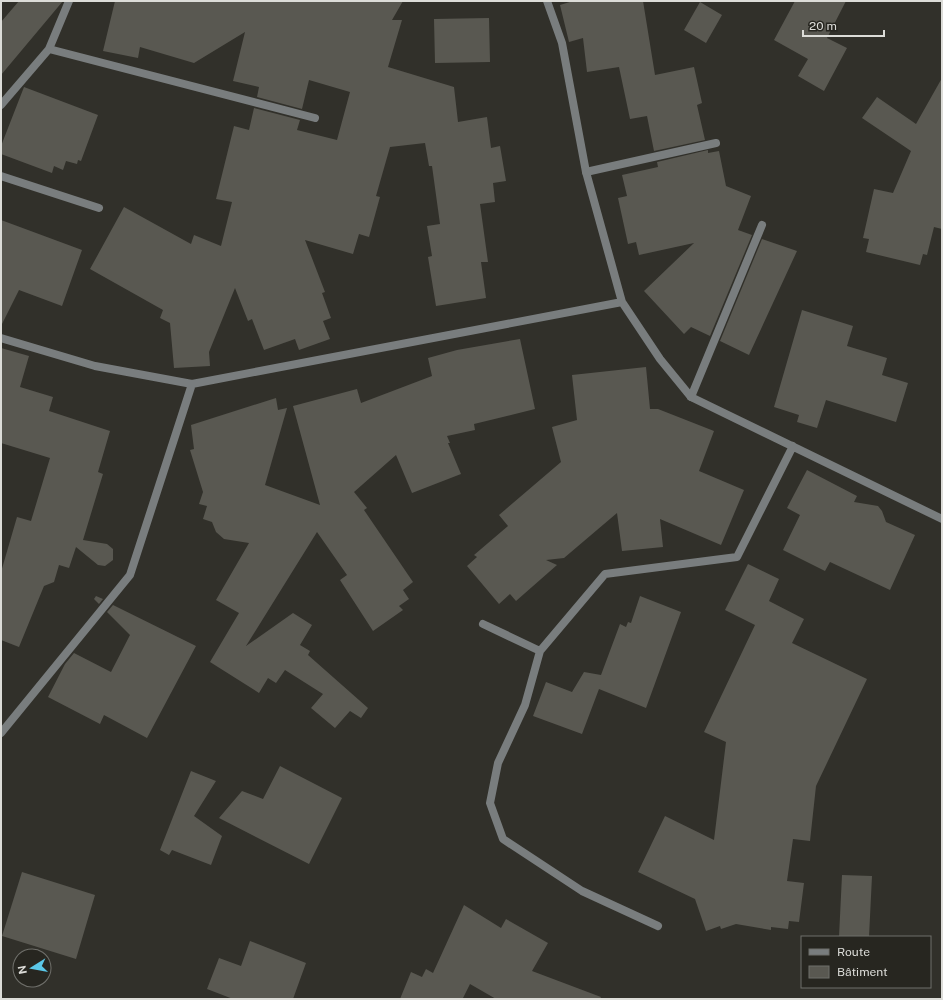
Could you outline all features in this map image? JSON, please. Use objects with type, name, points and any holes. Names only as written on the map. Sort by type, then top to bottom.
[{"type":"street","points":[[1,105],[49,49],[69,1]]},
{"type":"street","points":[[547,1],[562,43],[586,172],[622,302],[660,359],[691,398],[942,519]]},
{"type":"street","points":[[49,49],[315,118]]},
{"type":"street","points":[[586,172],[716,143]]},
{"type":"street","points":[[1,176],[99,208]]},
{"type":"street","points":[[691,398],[762,225]]},
{"type":"street","points":[[1,338],[95,366],[192,384],[622,302]]},
{"type":"street","points":[[1,733],[130,575],[192,384]]},
{"type":"street","points":[[658,926],[582,891],[503,839],[490,803],[498,763],[525,705],[540,651],[605,574],[737,557],[793,446]]},
{"type":"street","points":[[483,624],[540,651]]},
{"type":"building","points":[[19,1],[63,1],[1,75],[1,22]]},
{"type":"building","points":[[115,1],[403,1],[392,20],[402,20],[388,67],[454,87],[458,122],[487,117],[491,148],[500,146],[506,181],[493,183],[495,202],[480,204],[488,262],[481,262],[486,298],[436,306],[428,257],[432,256],[427,226],[440,224],[432,166],[429,166],[425,143],[390,147],[376,196],[380,197],[369,237],[359,234],[353,254],[305,240],[325,292],[322,293],[331,318],[323,321],[330,339],[299,350],[295,339],[264,350],[252,319],[248,321],[235,288],[209,352],[210,366],[174,368],[170,323],[160,318],[163,310],[90,269],[124,207],[191,244],[194,235],[221,246],[232,202],[216,199],[234,126],[249,130],[254,108],[300,120],[297,130],[337,140],[350,92],[309,80],[302,109],[257,97],[259,87],[233,81],[245,32],[194,63],[140,47],[138,58],[103,51]]},
{"type":"building","points":[[573,1],[643,1],[655,75],[694,67],[702,103],[697,105],[705,140],[654,151],[647,116],[630,119],[619,67],[587,72],[583,38],[569,42],[560,5]]},
{"type":"building","points":[[795,1],[846,1],[827,38],[847,48],[824,91],[798,76],[808,59],[774,40]]},
{"type":"building","points":[[700,2],[722,15],[706,43],[684,30]]},
{"type":"building","points":[[489,18],[490,62],[435,63],[434,19]]},
{"type":"building","points":[[942,78],[942,229],[934,227],[927,255],[923,254],[920,265],[866,252],[869,239],[863,238],[874,189],[893,193],[911,151],[862,118],[877,97],[916,124]]},
{"type":"building","points":[[24,87],[98,115],[81,161],[78,160],[77,164],[66,161],[63,170],[54,166],[52,173],[1,154],[1,146]]},
{"type":"building","points":[[708,150],[708,153],[719,151],[726,186],[751,196],[738,230],[752,235],[710,336],[691,327],[684,334],[644,291],[694,243],[639,255],[636,242],[628,244],[618,198],[627,196],[622,175],[658,167],[657,162]]},
{"type":"building","points":[[1,220],[82,250],[62,306],[19,290],[1,326]]},
{"type":"building","points":[[762,239],[797,251],[749,355],[720,341]]},
{"type":"building","points":[[802,310],[853,326],[847,346],[887,358],[882,375],[908,383],[896,422],[826,400],[817,428],[797,422],[799,415],[774,407]]},
{"type":"building","points":[[520,339],[535,409],[474,424],[475,430],[447,436],[450,443],[448,443],[461,474],[412,493],[396,455],[354,492],[367,508],[364,510],[413,582],[403,590],[409,599],[399,606],[403,610],[373,631],[340,580],[347,575],[317,532],[246,646],[293,613],[312,625],[300,645],[310,651],[308,655],[368,708],[361,718],[350,711],[335,728],[311,708],[323,694],[285,670],[276,683],[268,678],[259,693],[210,662],[239,613],[216,600],[249,543],[224,539],[216,532],[212,522],[203,519],[207,506],[199,504],[203,492],[190,450],[194,449],[191,425],[276,398],[278,410],[287,408],[265,485],[320,505],[293,406],[357,389],[361,403],[432,376],[428,358],[457,350]]},
{"type":"building","points":[[1,348],[29,356],[20,387],[53,397],[49,411],[110,431],[98,472],[103,474],[83,540],[107,544],[113,549],[113,560],[105,566],[98,565],[76,547],[69,568],[59,565],[54,582],[44,586],[19,647],[1,640],[1,572],[17,517],[31,521],[50,458],[1,443]]},
{"type":"building","points":[[646,367],[650,409],[658,409],[714,431],[699,471],[744,490],[721,545],[660,519],[663,547],[622,551],[617,513],[564,558],[546,560],[557,565],[516,601],[510,594],[499,604],[467,566],[477,557],[474,555],[508,526],[499,515],[561,462],[552,427],[577,420],[572,375]]},
{"type":"building","points":[[807,470],[857,496],[854,502],[878,506],[882,511],[886,522],[915,535],[890,590],[830,562],[825,571],[783,550],[800,515],[787,508]]},
{"type":"building","points":[[748,564],[779,579],[769,601],[804,619],[792,643],[867,679],[816,786],[810,841],[793,839],[787,881],[804,883],[799,922],[789,921],[788,929],[771,927],[771,930],[736,924],[721,929],[720,926],[706,931],[695,899],[638,872],[665,816],[714,840],[726,742],[704,732],[755,625],[725,610]]},
{"type":"building","points":[[96,596],[103,599],[99,604],[94,599]]},
{"type":"building","points":[[640,596],[681,612],[646,708],[599,689],[582,734],[533,716],[546,682],[572,692],[584,672],[601,675],[620,624],[626,627],[628,622],[631,623]]},
{"type":"building","points":[[113,605],[196,646],[147,738],[104,715],[100,724],[48,697],[65,664],[74,653],[111,672],[130,635],[107,612]]},
{"type":"building","points":[[280,766],[342,798],[309,864],[219,818],[242,791],[263,799]]},
{"type":"building","points":[[191,771],[216,781],[194,816],[222,836],[211,865],[172,850],[169,855],[160,850]]},
{"type":"building","points":[[22,872],[95,895],[76,959],[52,952],[52,948],[41,948],[2,936]]},
{"type":"building","points":[[842,875],[872,876],[869,936],[839,936]]},
{"type":"building","points":[[464,905],[501,928],[506,919],[548,943],[532,971],[601,997],[600,999],[496,999],[470,984],[463,998],[466,999],[400,999],[411,972],[422,977],[426,969],[433,973]]},
{"type":"building","points":[[250,941],[306,963],[293,999],[233,999],[207,989],[219,958],[241,966]]}]
